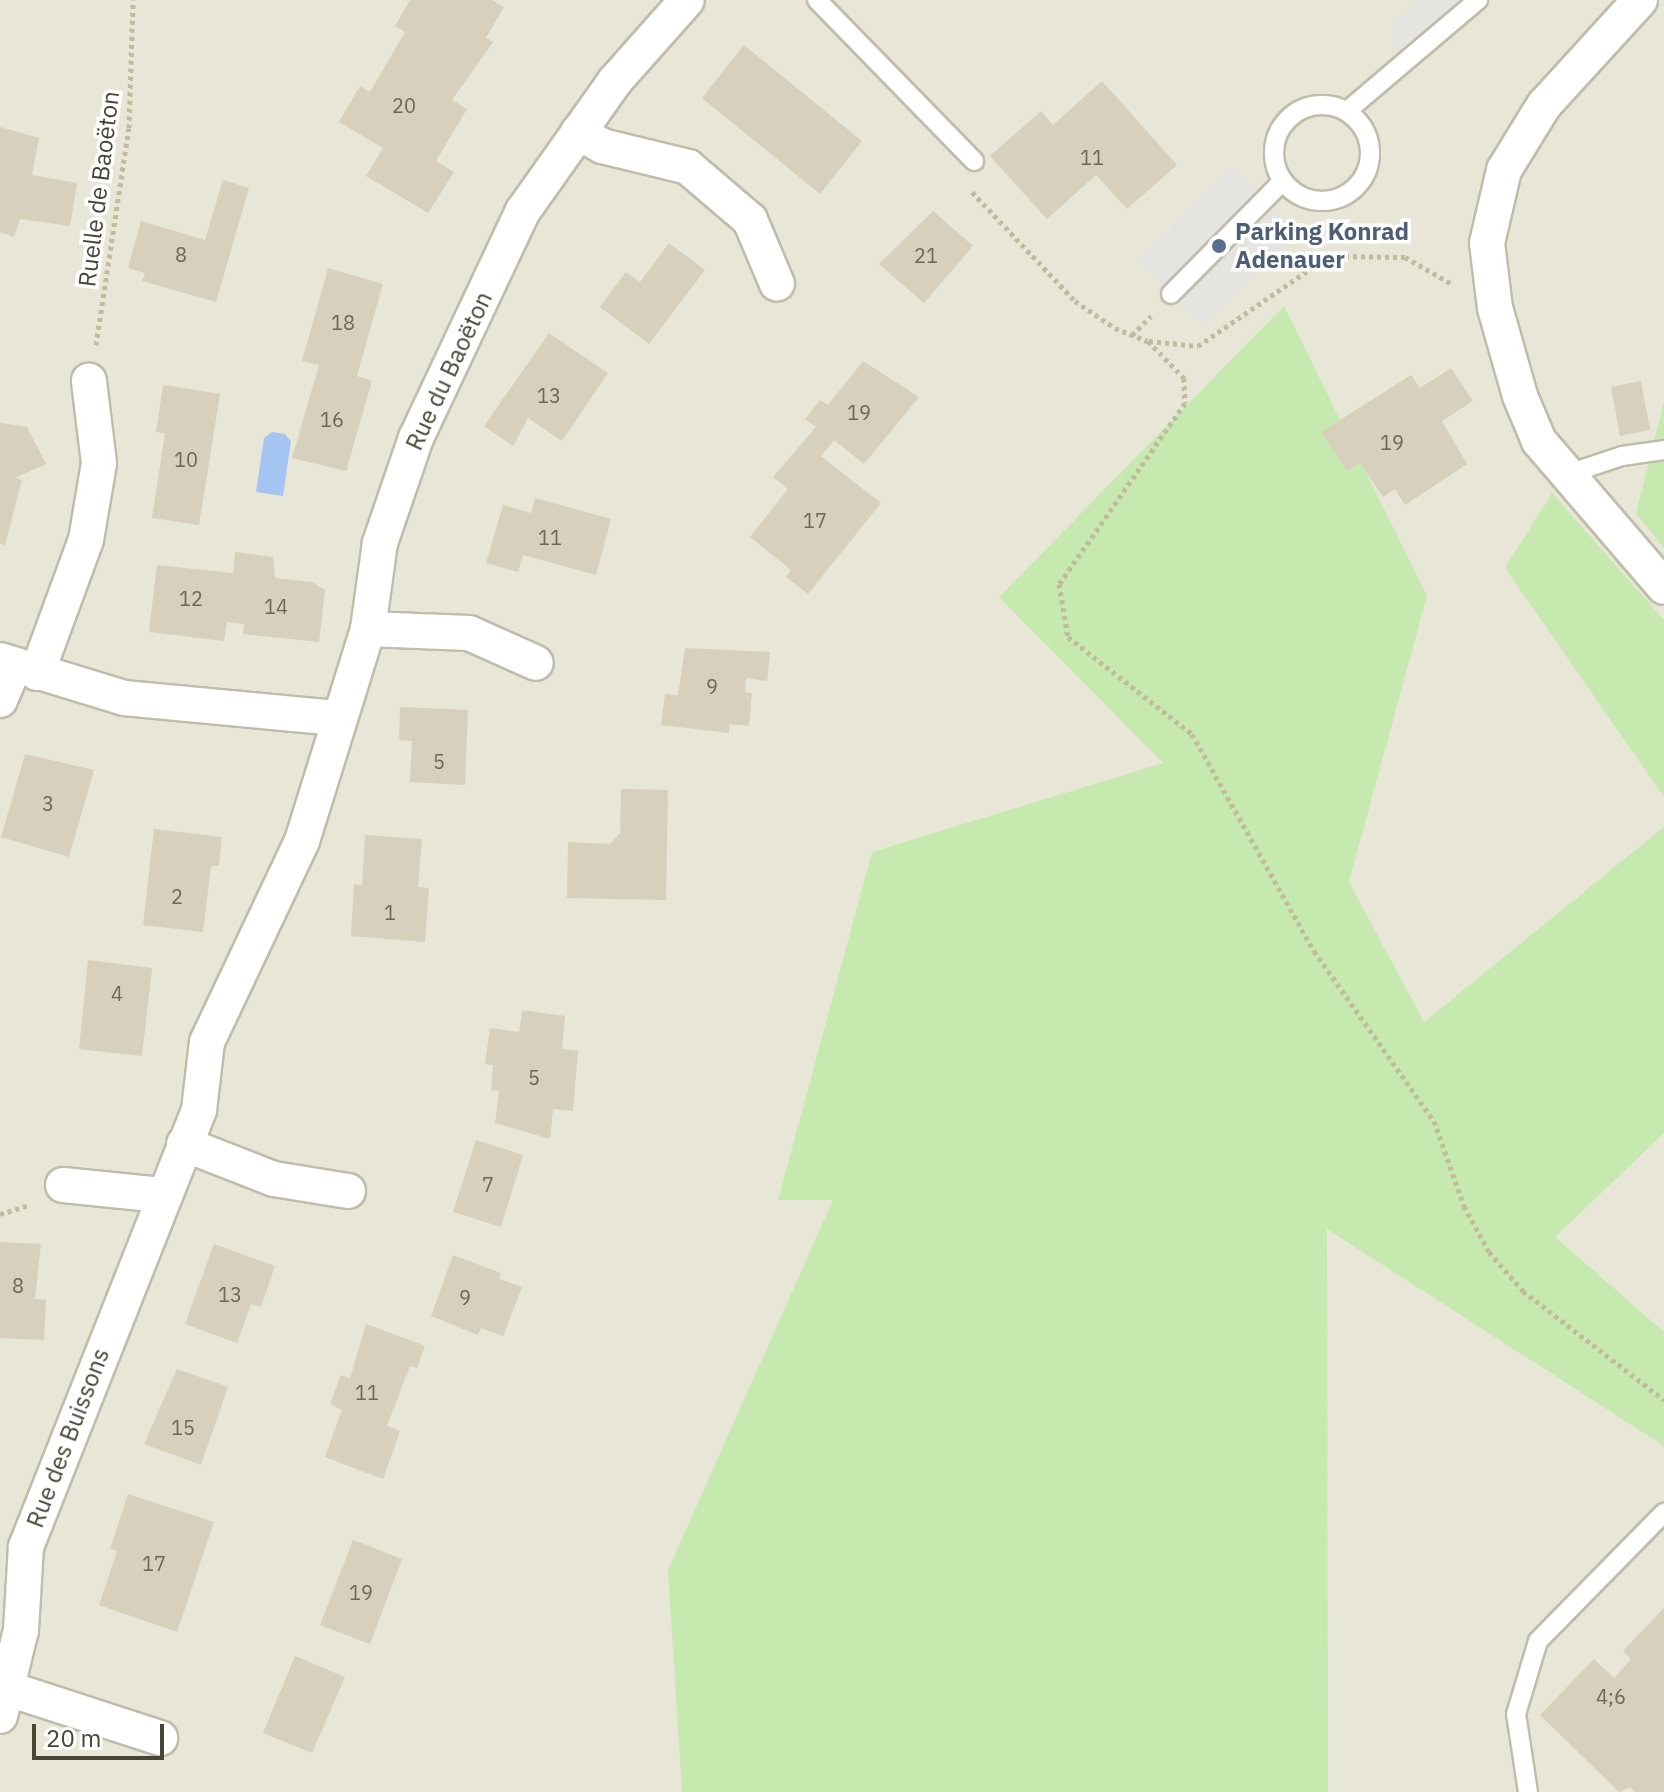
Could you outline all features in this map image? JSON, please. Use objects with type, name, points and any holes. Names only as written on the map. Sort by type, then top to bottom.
[{"type":"street","name":"Rue du Baoëton","points":[[336,718],[368,629],[380,543],[416,438],[523,211],[615,81],[687,0]]},
{"type":"street","points":[[1640,0],[1544,105],[1504,170],[1487,243],[1495,308],[1520,396],[1539,441],[1664,587]]},
{"type":"street","points":[[578,132],[602,146],[688,167],[750,220],[777,284]]},
{"type":"street","points":[[0,700],[86,540],[99,463],[89,381]]},
{"type":"street","points":[[368,629],[469,633],[536,663]]},
{"type":"street","points":[[17,666],[124,698],[336,718]]},
{"type":"street","name":"Rue des Buissons","points":[[160,1738],[4,1702],[21,1630],[26,1547],[161,1195],[199,1110],[207,1042],[302,841],[336,718]]},
{"type":"street","points":[[184,1144],[274,1179],[348,1191]]},
{"type":"street","points":[[63,1185],[161,1195]]},
{"type":"lane","points":[[817,0],[974,161]]},
{"type":"lane","points":[[1347,111],[1478,0]]},
{"type":"lane","points":[[1316,105],[1347,111],[1367,134],[1369,165],[1363,179],[1339,198],[1324,201],[1308,199],[1283,181],[1274,150],[1286,120],[1316,105]]},
{"type":"lane","points":[[1171,294],[1283,181]]},
{"type":"lane","points":[[1568,474],[1622,456],[1664,450]]},
{"type":"lane","points":[[1528,1792],[1516,1714],[1538,1641],[1664,1513]]},
{"type":"path","name":"Ruelle de Baoëton","points":[[89,381],[129,128],[133,0]]},
{"type":"path","points":[[968,189],[1075,301],[1115,328],[1148,341],[1198,346],[1329,256],[1405,257],[1495,308]]},
{"type":"path","points":[[1148,341],[1184,378],[1185,403],[1059,584],[1068,637],[1192,734],[1314,951],[1434,1121],[1464,1206],[1489,1252],[1523,1291],[1664,1400]]},
{"type":"shaded area","points":[[0,0],[1664,0],[1664,1792],[0,1792]]},
{"type":"shaded area","points":[[1419,0],[1478,0],[1401,66],[1391,24]]},
{"type":"shaded area","name":"Parking Konrad Adenauer","points":[[1234,165],[1301,233],[1204,326],[1138,259]]},
{"type":"green space","points":[[1284,306],[1427,596],[1349,882],[1424,1022],[1664,827],[1664,1133],[1555,1237],[1664,1332],[1664,1446],[1327,1229],[1328,1792],[682,1792],[668,1570],[833,1200],[778,1200],[872,852],[1163,763],[999,597]]},
{"type":"green space","points":[[1664,402],[1664,548],[1636,513]]},
{"type":"green space","points":[[1552,493],[1664,620],[1664,797],[1505,568]]},
{"type":"water","points":[[272,432],[285,434],[291,441],[283,496],[256,492],[264,438]]},
{"type":"building","points":[[410,0],[492,0],[504,7],[486,38],[493,42],[452,100],[467,109],[436,161],[454,172],[428,213],[366,176],[383,148],[339,122],[360,86],[370,92],[405,32],[395,26]]},
{"type":"building","points":[[744,45],[862,141],[820,194],[702,98]]},
{"type":"building","points":[[1102,81],[1177,165],[1127,209],[1096,175],[1047,219],[990,156],[1041,111],[1053,125]]},
{"type":"building","points":[[0,127],[39,138],[32,175],[77,183],[70,226],[20,219],[14,237],[0,232]]},
{"type":"building","points":[[223,180],[249,188],[216,302],[142,281],[145,273],[128,268],[141,221],[205,240]]},
{"type":"building","points":[[933,211],[973,246],[924,303],[879,264]]},
{"type":"building","points":[[669,243],[705,270],[649,344],[600,307],[626,272],[640,282]]},
{"type":"building","points":[[328,268],[383,284],[357,376],[372,381],[346,471],[292,458],[319,365],[302,361]]},
{"type":"building","points":[[549,333],[608,373],[562,441],[528,418],[513,446],[484,426]]},
{"type":"building","points":[[863,361],[919,397],[864,464],[834,440],[821,456],[881,503],[808,594],[786,577],[791,570],[750,537],[788,489],[773,477],[816,427],[805,419],[820,400],[828,405]]},
{"type":"building","points":[[1451,368],[1473,401],[1442,421],[1467,464],[1405,505],[1395,489],[1383,497],[1360,463],[1347,471],[1321,432],[1411,375],[1420,388]]},
{"type":"building","points":[[1641,381],[1650,430],[1620,436],[1611,387]]},
{"type":"building","points":[[163,385],[220,394],[199,525],[152,518],[165,433],[156,432]]},
{"type":"building","points":[[0,423],[27,427],[46,464],[14,478],[22,480],[5,545],[0,544]]},
{"type":"building","points":[[535,498],[611,519],[596,575],[523,555],[518,572],[486,563],[503,505],[531,513]]},
{"type":"building","points":[[235,552],[273,557],[275,578],[312,582],[325,590],[319,642],[243,634],[244,624],[227,622],[224,641],[149,632],[157,565],[233,573]]},
{"type":"building","points":[[685,648],[770,652],[767,681],[746,678],[745,692],[752,693],[749,726],[729,724],[729,733],[661,725],[665,694],[678,695]]},
{"type":"building","points":[[400,707],[468,710],[465,785],[410,782],[412,741],[399,740]]},
{"type":"building","points":[[25,754],[94,770],[69,857],[1,837]]},
{"type":"building","points":[[621,789],[668,790],[666,900],[567,898],[568,842],[610,844],[620,833]]},
{"type":"building","points":[[154,829],[222,837],[219,866],[211,866],[203,932],[143,925]]},
{"type":"building","points":[[365,835],[422,839],[418,887],[429,888],[425,942],[351,936],[354,884],[362,885]]},
{"type":"building","points":[[88,960],[152,968],[142,1056],[79,1049]]},
{"type":"building","points":[[522,1010],[565,1016],[562,1049],[578,1051],[573,1111],[553,1109],[550,1139],[495,1123],[499,1091],[491,1090],[493,1065],[485,1064],[490,1028],[519,1032]]},
{"type":"building","points":[[476,1140],[523,1155],[501,1227],[453,1212]]},
{"type":"building","points":[[0,1242],[41,1244],[35,1299],[46,1300],[44,1340],[0,1338]]},
{"type":"building","points":[[214,1244],[275,1266],[261,1307],[251,1304],[237,1343],[185,1324]]},
{"type":"building","points":[[453,1255],[501,1273],[499,1279],[522,1287],[503,1336],[481,1328],[478,1335],[431,1316]]},
{"type":"building","points":[[366,1324],[425,1346],[417,1368],[410,1366],[387,1426],[400,1431],[383,1479],[325,1457],[342,1410],[330,1404],[341,1375],[350,1379]]},
{"type":"building","points":[[177,1369],[228,1387],[201,1465],[144,1444]]},
{"type":"building","points":[[128,1494],[214,1522],[177,1632],[99,1605],[117,1551],[110,1549]]},
{"type":"building","points":[[353,1540],[402,1559],[370,1644],[320,1625]]},
{"type":"building","points":[[1664,1608],[1664,1792],[1635,1792],[1630,1787],[1619,1792],[1540,1715],[1594,1659],[1614,1678],[1631,1659],[1623,1651]]},
{"type":"building","points":[[295,1656],[345,1677],[312,1753],[263,1733]]},
{"type":"place","name":"Parking Konrad Adenauer","points":[[1219,246]]}]
